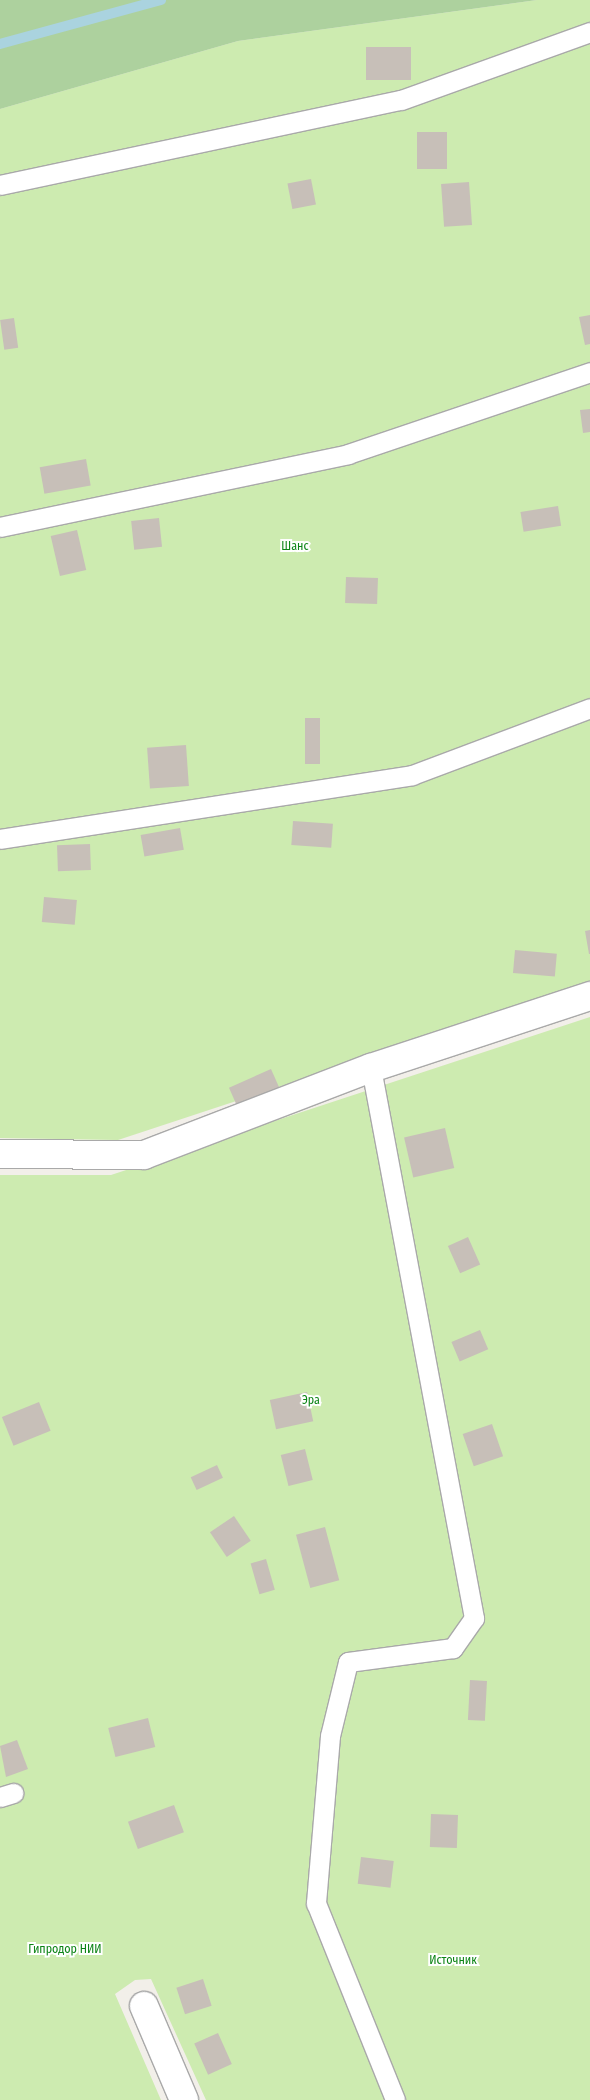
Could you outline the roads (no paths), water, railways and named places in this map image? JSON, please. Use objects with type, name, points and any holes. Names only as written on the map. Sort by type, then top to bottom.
[{"type":"street","points":[[0,1154],[144,1155],[371,1068],[590,996]]},
{"type":"street","points":[[144,2006],[184,2100]]},
{"type":"lane","points":[[0,185],[401,100],[590,32]]},
{"type":"lane","points":[[0,528],[348,454],[590,372]]},
{"type":"lane","points":[[0,839],[412,774],[590,708]]},
{"type":"lane","points":[[371,1068],[474,1618],[453,1648],[348,1662],[330,1736],[316,1903],[395,2100]]},
{"type":"waterway","points":[[0,44],[161,0]]},
{"type":"park label","name":"Шанс","points":[[295,547]]},
{"type":"park label","name":"Эра","points":[[311,1401]]},
{"type":"park label","name":"Гипродор НИИ","points":[[65,1950]]},
{"type":"park label","name":"Источник","points":[[453,1961]]}]
